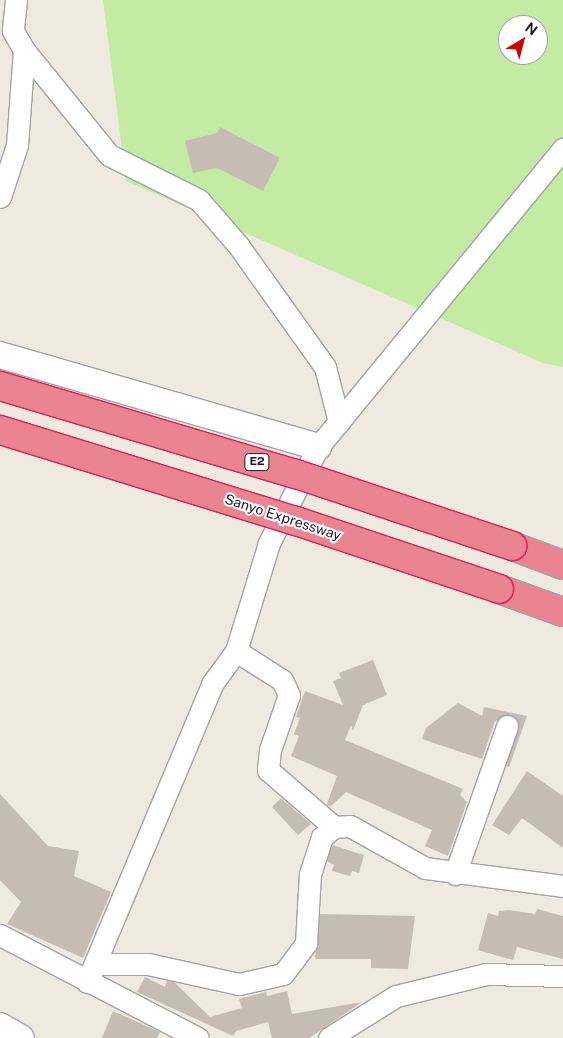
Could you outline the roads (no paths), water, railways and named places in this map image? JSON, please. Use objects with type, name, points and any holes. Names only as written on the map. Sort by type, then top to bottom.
[{"type":"highway","name":"E2","points":[[0,386],[287,471],[512,546],[563,565]]},
{"type":"highway","name":"Sanyo Expressway","points":[[0,430],[296,520],[563,612]]},
{"type":"street","points":[[16,0],[13,31],[24,50],[109,154],[199,200],[238,245],[325,368],[339,422]]},
{"type":"street","points":[[0,197],[17,145],[24,50]]},
{"type":"street","points":[[91,973],[212,684],[236,651],[269,542],[318,446],[563,149]]},
{"type":"street","points":[[0,355],[318,446]]},
{"type":"street","points":[[236,651],[282,680],[289,695],[270,750],[268,770],[334,827]]},
{"type":"street","points":[[454,874],[507,726]]},
{"type":"street","points":[[91,973],[148,964],[239,984],[283,974],[306,943],[310,874],[322,838],[334,827],[350,826],[425,868],[454,874],[563,886]]},
{"type":"street","points":[[0,935],[91,973],[198,1038]]},
{"type":"street","points":[[329,1038],[396,996],[486,974],[563,976]]},
{"type":"street","points":[[0,1026],[21,1038]]}]
